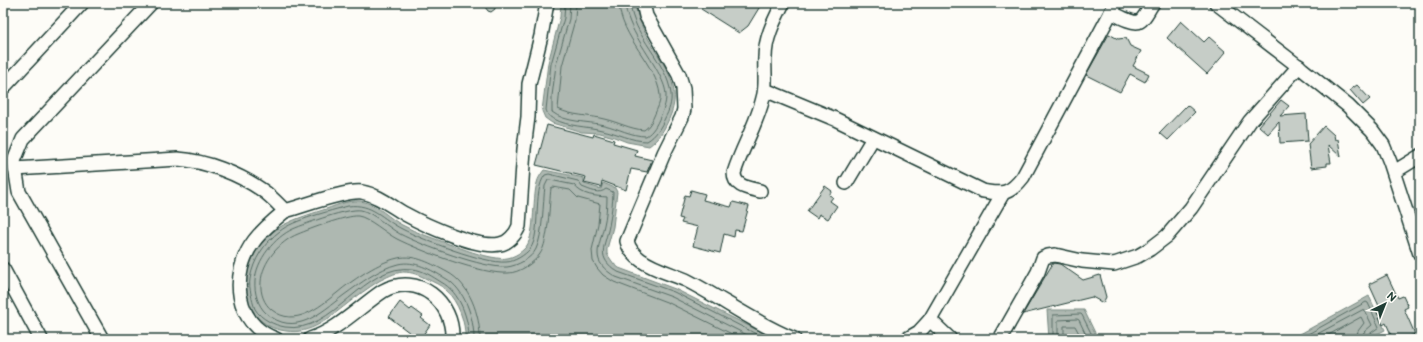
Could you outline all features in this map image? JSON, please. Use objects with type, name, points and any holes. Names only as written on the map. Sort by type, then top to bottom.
[{"type":"street","points":[[3,88],[82,3]]},
{"type":"street","points":[[102,339],[20,192],[14,161],[23,139],[151,3]]},
{"type":"street","points":[[276,339],[259,330],[247,318],[241,301],[239,281],[242,264],[254,241],[268,225],[286,211],[348,193],[363,192],[371,194],[389,203],[405,214],[444,232],[483,244],[499,245],[509,240],[518,230],[528,117],[529,84],[541,36],[547,3]]},
{"type":"street","points":[[643,3],[646,16],[679,75],[683,88],[684,109],[682,117],[664,153],[627,241],[628,246],[642,261],[685,280],[759,322],[794,339]]},
{"type":"street","points":[[760,191],[741,186],[734,177],[736,168],[761,105],[765,90],[766,46],[772,23],[783,3]]},
{"type":"street","points":[[765,90],[835,119],[983,191],[1003,193],[1017,186],[1023,178],[1113,7],[1133,22],[1137,22],[1142,19],[1153,3]]},
{"type":"street","points":[[1216,3],[1299,66],[1348,106],[1372,130],[1383,145],[1394,172],[1420,254]]},
{"type":"street","points":[[1000,339],[1038,272],[1043,258],[1055,256],[1082,261],[1114,264],[1138,256],[1167,236],[1191,208],[1250,121],[1299,66]]},
{"type":"street","points":[[846,183],[873,138]]},
{"type":"street","points":[[1394,172],[1420,156]]},
{"type":"street","points":[[15,169],[178,159],[191,160],[216,168],[246,181],[262,190],[286,211]]},
{"type":"street","points":[[907,339],[919,332],[930,320],[1003,193]]},
{"type":"street","points":[[3,269],[41,339]]},
{"type":"street","points":[[310,339],[331,330],[383,291],[390,287],[404,285],[427,291],[444,306],[449,316],[452,329],[452,339]]},
{"type":"street","points":[[930,320],[950,339]]},
{"type":"water","points":[[561,3],[634,3],[644,31],[666,68],[673,87],[673,107],[669,119],[658,137],[649,146],[627,142],[600,133],[582,132],[552,123],[545,118],[542,111],[548,63],[560,17]]},
{"type":"water","points":[[544,170],[584,178],[584,184],[601,189],[603,183],[615,188],[617,192],[613,227],[607,254],[619,268],[675,289],[775,339],[465,339],[463,319],[458,306],[444,288],[418,275],[406,272],[394,274],[379,281],[326,320],[312,328],[295,332],[269,326],[255,315],[249,305],[246,293],[247,275],[260,244],[269,235],[288,222],[350,201],[360,201],[370,204],[408,228],[485,256],[508,258],[518,254],[528,244],[532,228],[535,190],[538,179]]},
{"type":"water","points":[[1369,296],[1385,330],[1368,339],[1291,339]]},
{"type":"water","points":[[1047,310],[1084,310],[1098,339],[1049,339]]},
{"type":"building","points":[[482,3],[495,3],[495,9],[491,12],[488,11]]},
{"type":"building","points":[[705,3],[762,3],[748,26],[739,33],[701,9]]},
{"type":"building","points":[[1181,21],[1204,42],[1209,37],[1226,52],[1207,74],[1167,38]]},
{"type":"building","points":[[1109,34],[1118,39],[1126,38],[1130,46],[1141,51],[1133,66],[1149,74],[1145,82],[1130,74],[1120,92],[1086,75]]},
{"type":"building","points":[[1357,85],[1370,99],[1363,105],[1350,90]]},
{"type":"building","points":[[1281,100],[1289,106],[1280,116],[1306,114],[1308,141],[1280,143],[1279,122],[1268,134],[1259,126]]},
{"type":"building","points":[[1187,105],[1195,112],[1168,140],[1160,133]]},
{"type":"building","points":[[547,125],[593,137],[594,134],[614,140],[613,143],[637,150],[635,156],[652,160],[647,172],[631,169],[626,190],[602,181],[601,187],[584,183],[586,177],[536,165]]},
{"type":"building","points":[[1324,126],[1334,135],[1335,140],[1338,139],[1341,157],[1328,145],[1331,163],[1327,163],[1327,166],[1311,168],[1308,144]]},
{"type":"building","points":[[825,186],[832,191],[829,195],[833,197],[830,201],[837,206],[828,219],[819,214],[817,218],[807,211]]},
{"type":"building","points":[[691,190],[705,194],[703,200],[731,207],[733,202],[749,206],[742,231],[735,230],[734,237],[724,234],[720,253],[693,246],[698,227],[681,223],[683,219],[679,218],[685,195],[689,196]]},
{"type":"building","points":[[1053,263],[1060,264],[1083,280],[1100,275],[1106,297],[1103,303],[1092,297],[1023,314]]},
{"type":"building","points":[[1387,275],[1398,298],[1403,296],[1408,307],[1404,309],[1415,334],[1404,339],[1393,339],[1386,323],[1383,325],[1375,308],[1379,306],[1369,284]]},
{"type":"building","points":[[400,302],[410,310],[412,308],[423,316],[421,318],[430,325],[420,339],[389,317]]}]
